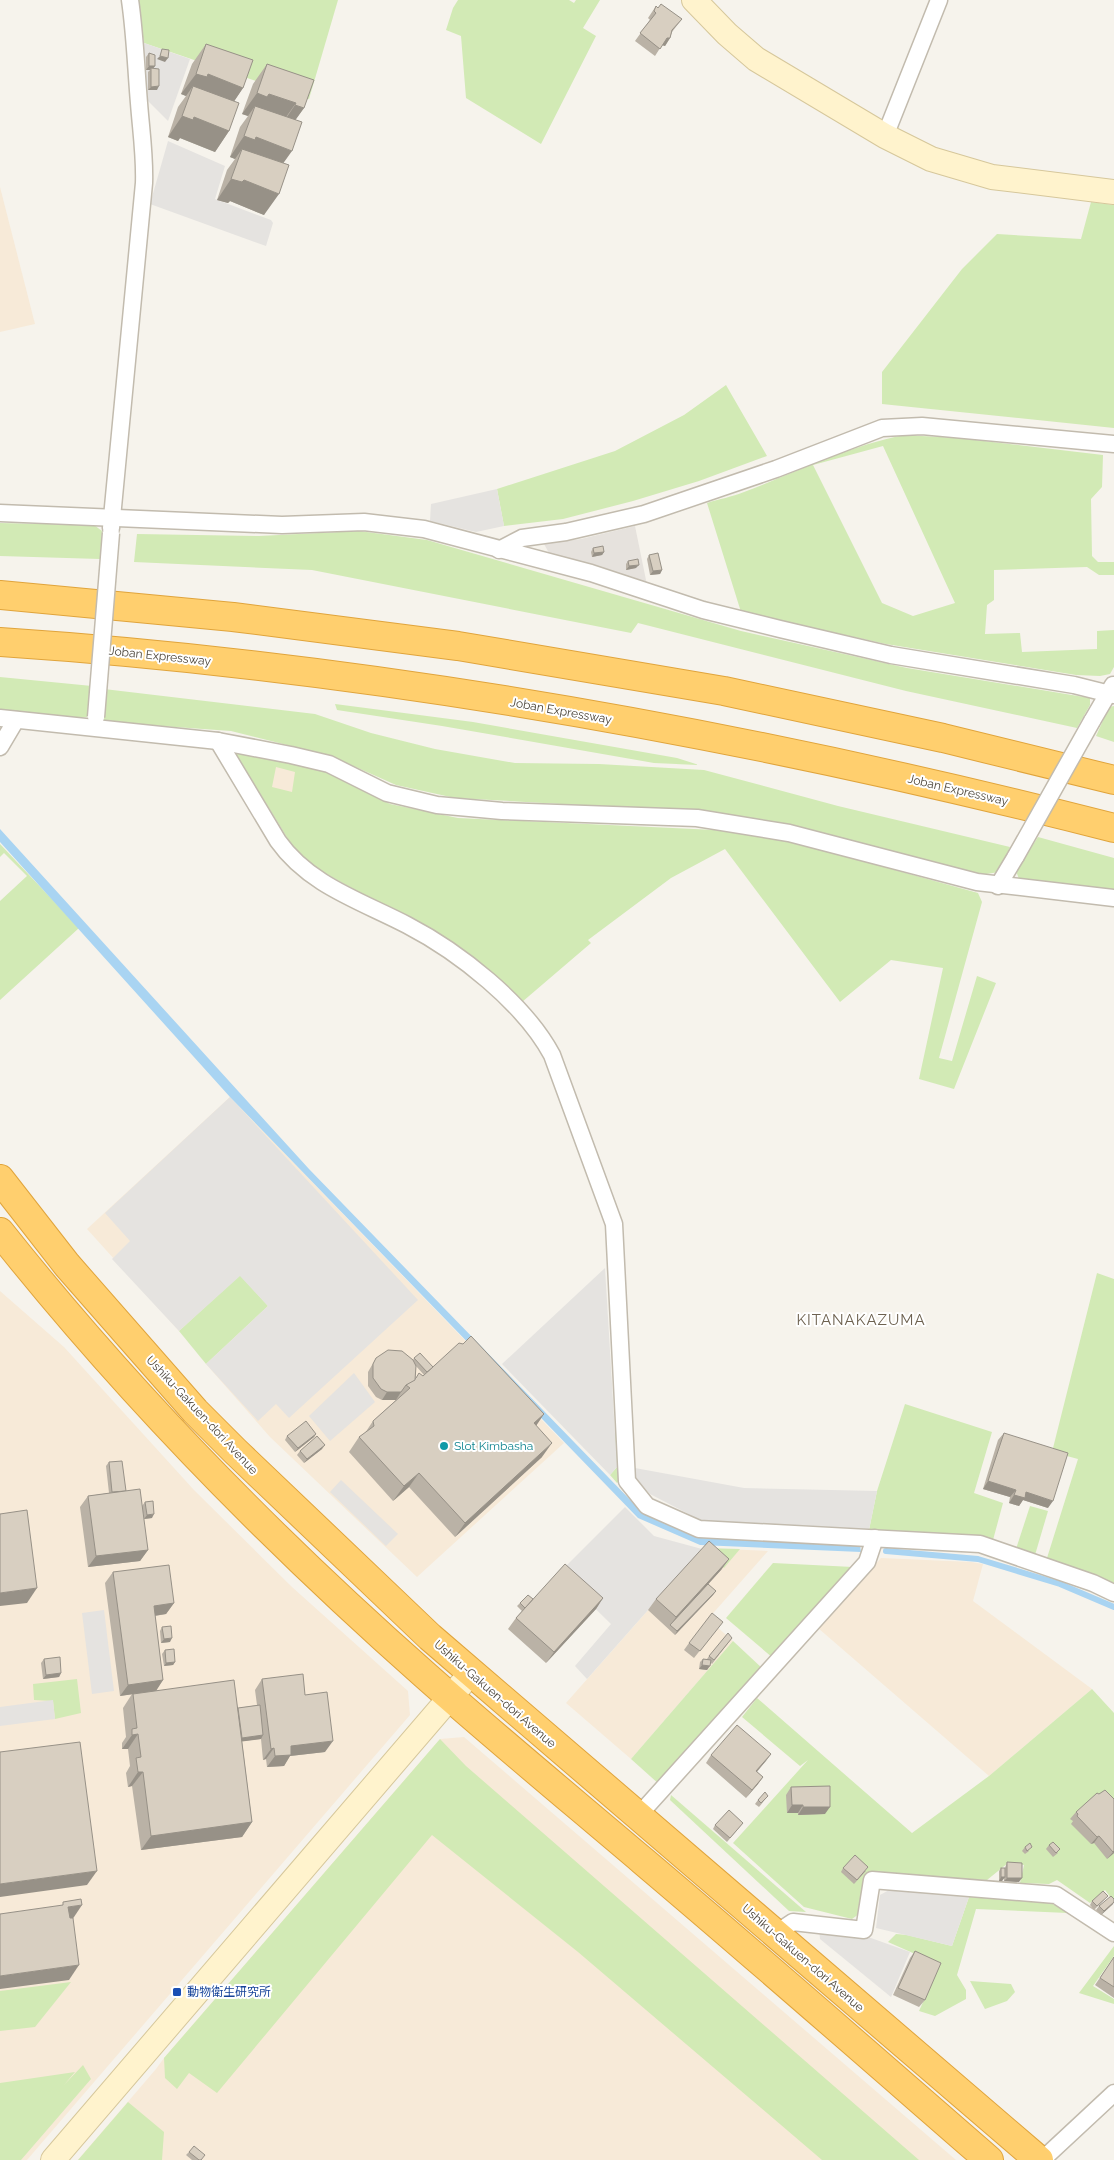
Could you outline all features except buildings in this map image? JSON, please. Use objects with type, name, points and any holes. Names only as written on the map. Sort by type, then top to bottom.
[{"type":"highway","points":[[0,595],[233,616],[477,649],[724,691],[943,738],[1114,780]]},
{"type":"highway","name":"Joban Expressway","points":[[0,642],[232,664],[462,694],[708,736],[938,785],[1114,828]]},
{"type":"highway","name":"Ushiku-Gakuen-dori Avenue","points":[[0,1179],[67,1265],[202,1417],[318,1532],[471,1673],[1041,2160]]},
{"type":"highway","points":[[0,1232],[43,1286],[169,1429],[317,1575],[450,1697],[645,1862],[989,2160]]},
{"type":"street","points":[[95,723],[133,315],[144,174],[144,146],[139,105],[136,37],[130,0]]},
{"type":"street","points":[[694,0],[727,34],[756,59],[885,136],[931,159],[992,177],[1114,192]]},
{"type":"street","points":[[885,136],[938,0]]},
{"type":"street","points":[[498,550],[522,538],[566,532],[652,511],[776,469],[882,428],[922,426],[1114,444]]},
{"type":"street","points":[[0,514],[112,525],[282,525],[364,522],[424,530],[591,573],[703,610],[891,655],[1112,691],[1092,721],[998,886]]},
{"type":"street","points":[[0,747],[8,719],[95,723],[218,741],[329,764],[387,793],[437,806],[502,811],[706,820],[790,833],[977,882],[998,886],[1114,898]]},
{"type":"street","points":[[218,741],[278,841],[299,866],[329,887],[438,942],[484,977],[506,997],[543,1039],[552,1055],[614,1224],[627,1481],[647,1506],[701,1530],[980,1544],[1092,1582],[1114,1593]]},
{"type":"street","points":[[638,1816],[867,1562],[874,1538]]},
{"type":"street","points":[[53,2160],[471,1673]]},
{"type":"street","points":[[775,1934],[793,1922],[864,1930],[872,1880],[1056,1895],[1114,1933]]},
{"type":"street","points":[[1041,2160],[1114,2093]]},
{"type":"shaded area","points":[[144,43],[190,59],[168,121],[144,97]]},
{"type":"shaded area","points":[[168,141],[225,166],[215,199],[271,220],[273,223],[266,246],[150,204]]},
{"type":"shaded area","points":[[0,187],[35,324],[0,332]]},
{"type":"shaded area","points":[[497,489],[504,526],[476,532],[430,521],[431,504]]},
{"type":"shaded area","points":[[635,526],[647,585],[549,553],[544,544],[581,539]]},
{"type":"shaded area","points":[[236,754],[299,766],[298,799],[256,790]]},
{"type":"shaded area","points":[[230,1097],[564,1443],[417,1577],[270,1437],[206,1364],[268,1306],[240,1276],[179,1331],[87,1229]]},
{"type":"shaded area","points":[[230,1097],[418,1300],[289,1418],[276,1404],[258,1421],[206,1364],[268,1306],[240,1276],[179,1331],[112,1259],[130,1241],[105,1213]]},
{"type":"shaded area","points":[[605,1268],[617,1467],[610,1475],[502,1364]]},
{"type":"shaded area","points":[[0,1291],[64,1347],[194,1490],[292,1587],[408,1691],[410,1715],[27,2160],[0,2160]]},
{"type":"shaded area","points":[[354,1373],[375,1402],[330,1441],[309,1416]]},
{"type":"shaded area","points":[[635,1468],[744,1488],[877,1491],[869,1530],[704,1522],[650,1494],[634,1476]]},
{"type":"shaded area","points":[[341,1480],[398,1534],[386,1546],[330,1492]]},
{"type":"shaded area","points":[[625,1507],[654,1536],[702,1549],[587,1679],[575,1666],[611,1624],[559,1573]]},
{"type":"shaded area","points":[[703,1548],[768,1551],[708,1619],[733,1641],[631,1759],[566,1703]]},
{"type":"shaded area","points":[[881,1558],[983,1564],[973,1601],[1092,1689],[989,1776],[818,1628]]},
{"type":"shaded area","points":[[104,1610],[114,1691],[92,1694],[82,1613]]},
{"type":"shaded area","points":[[53,1700],[55,1719],[0,1726],[0,1707]]},
{"type":"shaded area","points":[[464,1737],[956,2160],[78,2160],[440,1739]]},
{"type":"shaded area","points":[[891,1889],[969,1897],[952,1946],[876,1928],[880,1895]]},
{"type":"shaded area","points":[[819,1929],[871,1938],[910,1952],[891,1997],[820,1939]]},
{"type":"green space","points":[[137,0],[338,0],[309,99],[144,43]]},
{"type":"green space","points":[[458,0],[569,0],[574,3],[576,0],[600,0],[583,28],[596,36],[541,144],[466,98],[461,36],[446,30],[453,8]]},
{"type":"green space","points":[[1091,202],[1114,205],[1114,428],[882,404],[882,372],[962,269],[997,234],[1081,239]]},
{"type":"green space","points":[[726,385],[767,456],[699,481],[633,501],[563,519],[504,526],[497,489],[615,451],[684,415]]},
{"type":"green space","points":[[904,435],[958,438],[1103,455],[1102,487],[1091,499],[1092,556],[1098,562],[1114,562],[1114,575],[1099,575],[1087,567],[994,570],[994,600],[987,605],[985,634],[1020,633],[1022,652],[1097,649],[1097,631],[1114,630],[1114,667],[1110,674],[1100,676],[1076,675],[886,644],[741,612],[707,503],[739,494],[843,453]],"holes":[[[883,446],[955,603],[913,616],[882,603],[813,465]]]},
{"type":"green space","points":[[0,523],[94,525],[102,531],[100,559],[0,556]]},
{"type":"green space","points":[[359,531],[427,540],[741,631],[907,668],[1090,698],[1090,705],[1077,728],[906,691],[638,623],[631,633],[312,570],[134,562],[137,534],[259,536]]},
{"type":"green space","points":[[0,677],[92,686],[87,717],[79,718],[0,710]]},
{"type":"green space","points":[[104,689],[315,714],[371,733],[435,749],[515,763],[599,764],[704,770],[838,806],[1010,847],[999,872],[980,875],[703,812],[455,798],[396,785],[331,756],[231,731],[105,722],[102,714]]},
{"type":"green space","points":[[335,704],[473,722],[677,758],[699,765],[654,763],[442,726],[337,710]]},
{"type":"green space","points":[[1114,706],[1114,742],[1096,736],[1109,707]]},
{"type":"green space","points":[[238,751],[330,773],[390,804],[458,818],[715,830],[783,839],[978,893],[982,902],[939,1058],[952,1061],[977,976],[996,983],[954,1089],[919,1079],[943,968],[891,960],[840,1002],[725,849],[671,878],[588,940],[591,943],[522,1002],[457,948],[421,923],[364,895],[316,868],[294,849],[236,754]],"holes":[[[276,767],[295,772],[292,792],[272,787]]]},
{"type":"green space","points":[[1038,837],[1114,858],[1114,890],[1019,879],[1016,871]]},
{"type":"green space","points":[[0,844],[79,928],[0,1000],[0,901],[27,876],[4,853],[0,857]]},
{"type":"green space","points":[[1097,1273],[1114,1279],[1114,1583],[1047,1558],[1078,1459],[1052,1452]]},
{"type":"green space","points":[[240,1275],[268,1306],[206,1364],[179,1331]]},
{"type":"green space","points":[[905,1404],[992,1432],[974,1493],[1003,1503],[993,1540],[974,1535],[962,1536],[869,1530],[877,1491]]},
{"type":"green space","points":[[619,1432],[620,1480],[617,1483],[610,1475],[617,1467],[615,1433]]},
{"type":"green space","points":[[1030,1506],[1048,1511],[1035,1555],[1016,1549]]},
{"type":"green space","points":[[703,1548],[740,1549],[724,1568]]},
{"type":"green space","points":[[773,1563],[853,1567],[773,1658],[726,1618]]},
{"type":"green space","points":[[733,1641],[763,1669],[660,1785],[631,1759]]},
{"type":"green space","points":[[77,1679],[81,1713],[55,1719],[53,1701],[34,1700],[33,1684]]},
{"type":"green space","points":[[1092,1689],[1114,1713],[1114,1822],[1073,1821],[1072,1824],[1094,1843],[1114,1853],[1114,1902],[1105,1890],[1090,1903],[1057,1880],[1049,1884],[1020,1883],[1024,1865],[1008,1863],[987,1880],[871,1873],[864,1876],[863,1911],[852,1919],[804,1907],[733,1843],[808,1760],[800,1766],[742,1717],[757,1698],[912,1833],[989,1776]],"holes":[[[824,1794],[798,1815],[798,1813],[787,1813]]]},
{"type":"green space","points":[[440,1739],[466,1766],[919,2160],[822,2160],[578,1952],[432,1835],[217,2093],[189,2073],[177,2089],[165,2078],[164,2058]]},
{"type":"green space","points":[[671,1795],[806,1912],[789,1911],[670,1800]]},
{"type":"green space","points":[[969,1897],[1051,1903],[1068,1913],[976,1909],[957,1975],[966,1990],[966,1999],[935,2016],[919,2011],[940,1965],[888,1942],[896,1934],[952,1946]]},
{"type":"green space","points":[[1114,1946],[1114,1956],[1093,1986],[1114,1999],[1114,2004],[1079,1993]]},
{"type":"green space","points":[[970,1981],[1011,1984],[1015,1992],[1007,2001],[985,2009]]},
{"type":"green space","points":[[71,1982],[35,2027],[0,2031],[0,1991]]},
{"type":"green space","points":[[83,2065],[91,2079],[21,2160],[0,2160],[0,2083],[75,2072],[64,2085]]},
{"type":"green space","points":[[128,2102],[164,2132],[162,2160],[78,2160]]},
{"type":"water","points":[[0,829],[309,1169],[642,1512],[700,1538],[860,1545],[861,1552],[700,1545],[638,1518],[230,1097],[0,842]]},
{"type":"waterway","points":[[886,1551],[978,1559],[1060,1584],[1114,1607]]},
{"type":"place","name":"Slot Kimbasha","points":[[444,1446]]},
{"type":"place","name":"動物衛生研究所","points":[[177,1992]]},
{"type":"district","name":"KITANAKAZUMA","points":[[861,1320]]}]
